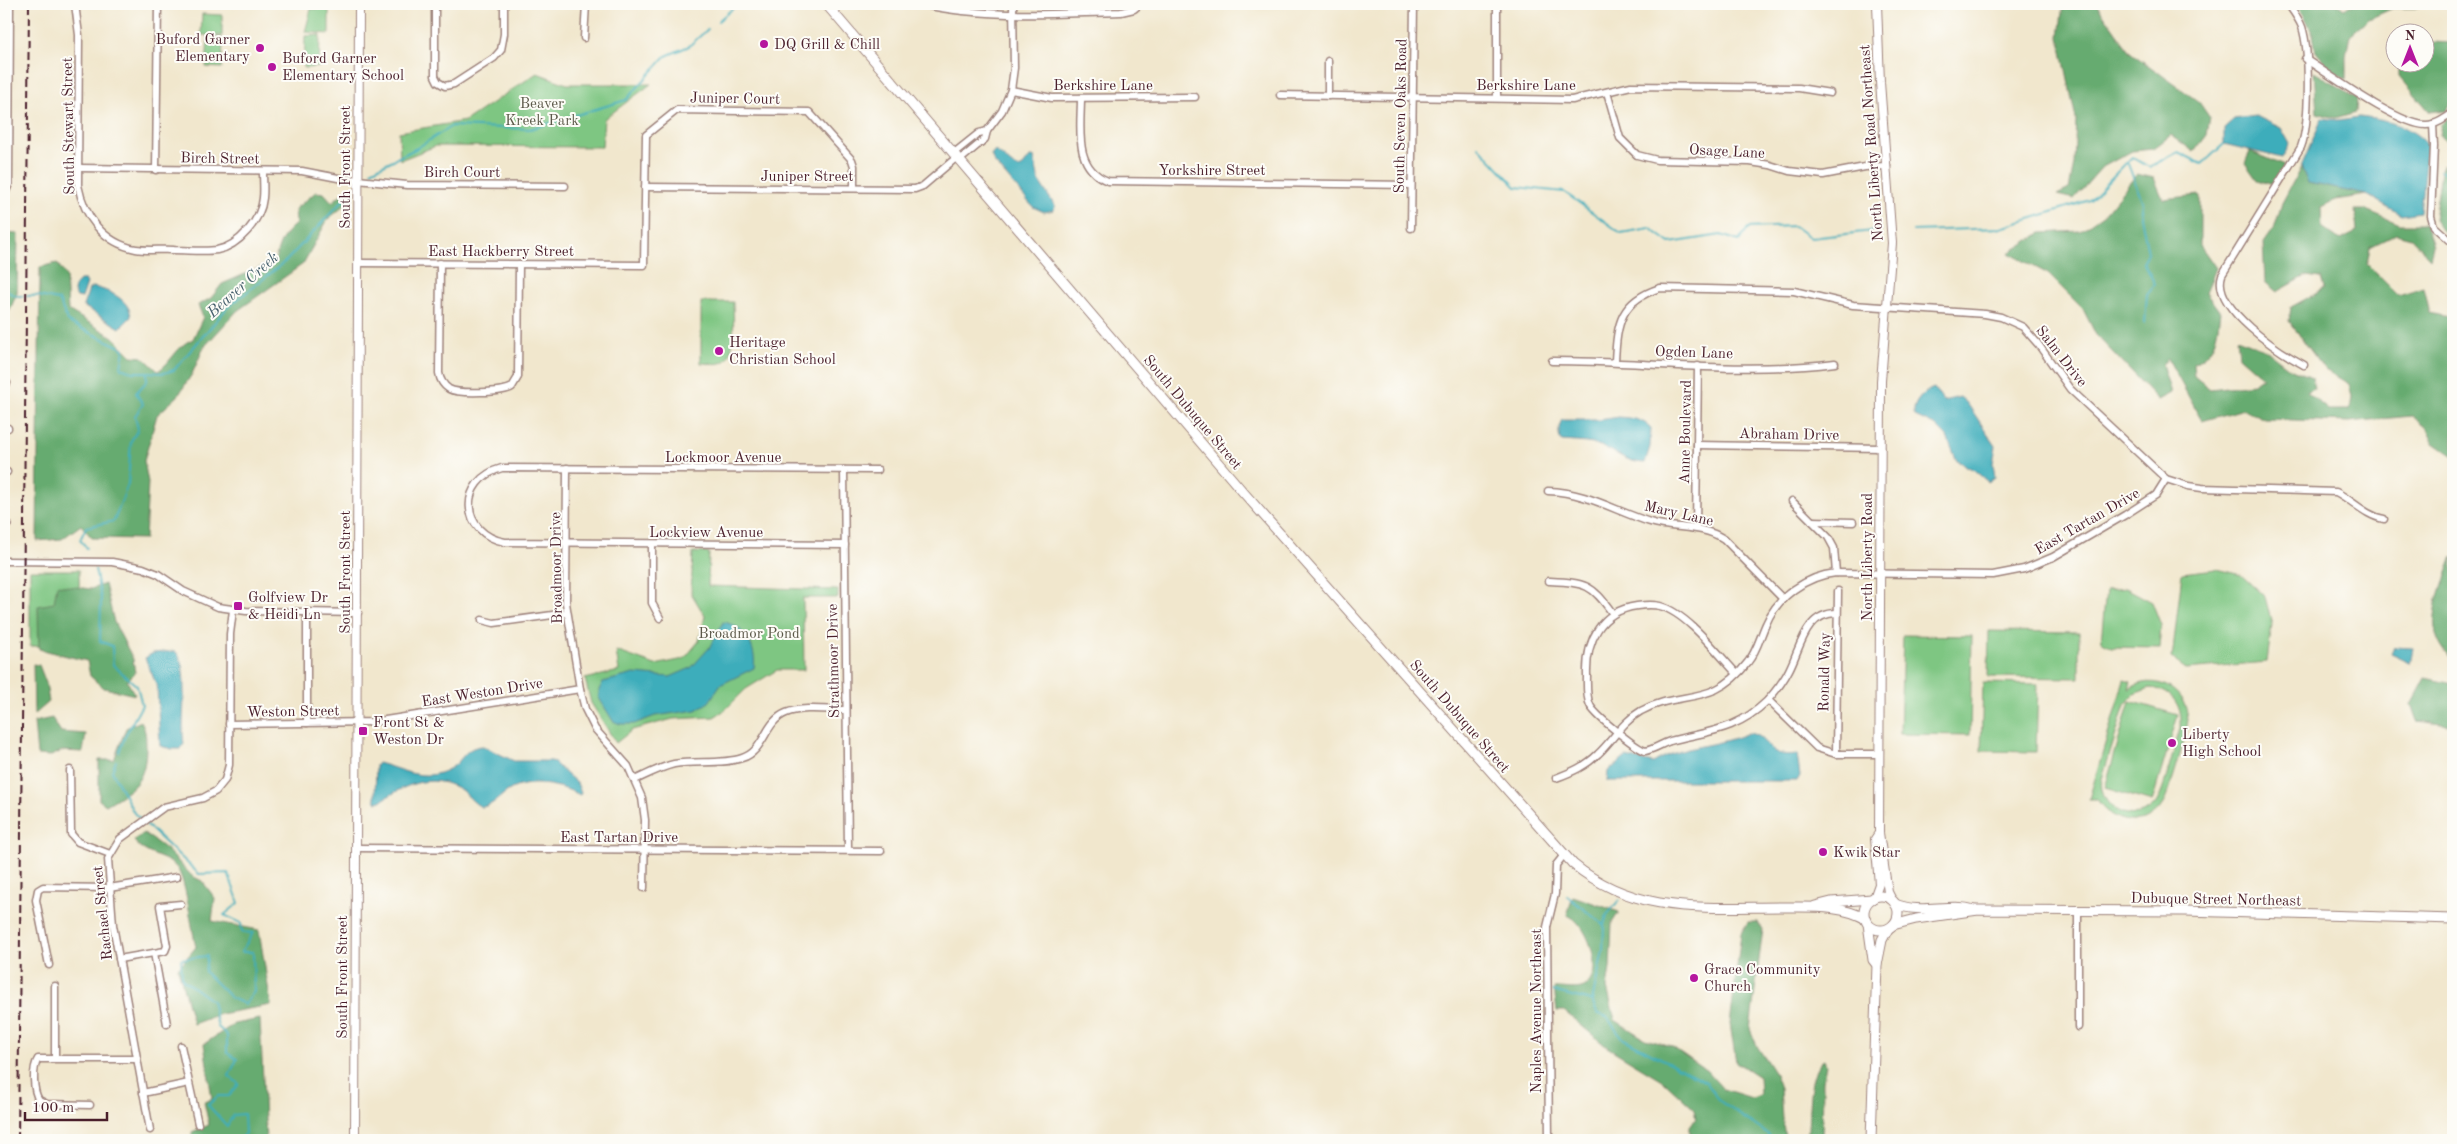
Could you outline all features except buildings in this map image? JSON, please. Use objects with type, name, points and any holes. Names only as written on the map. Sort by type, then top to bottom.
[{"type":"main road","name":"South Dubuque Street","points":[[826,4],[1244,492],[1564,855]]},
{"type":"main road","points":[[1564,855],[1600,884],[1622,895],[1649,902],[1676,906],[1812,907],[1847,910],[1878,930],[1891,927]]},
{"type":"main road","points":[[1812,907],[1831,902],[1873,899],[1884,896],[1894,902],[1898,917],[1882,940],[1877,965],[1870,1140]]},
{"type":"main road","points":[[1873,899],[1865,908],[1873,960],[1877,965]]},
{"type":"main road","name":"Dubuque Street Northeast","points":[[1894,902],[1910,909],[1951,906],[1978,910],[2316,914],[2453,919]]},
{"type":"main road","name":"Dubuque Street Northeast","points":[[1891,927],[1916,919],[1978,910]]},
{"type":"street","points":[[4,196],[9,184],[10,4]]},
{"type":"street","name":"South Stewart Street","points":[[75,4],[80,35],[78,168],[81,202],[95,226],[115,241],[136,249],[216,250],[230,245],[255,221],[263,199],[263,172]]},
{"type":"street","points":[[156,170],[158,4]]},
{"type":"street","name":"South Front Street","points":[[355,1140],[358,723],[359,4]]},
{"type":"street","points":[[435,4],[435,76],[441,85],[445,86],[454,84],[498,55],[504,43],[504,4]]},
{"type":"street","points":[[584,38],[586,4]]},
{"type":"street","points":[[922,4],[970,11],[1013,14],[1122,12],[1134,9],[1140,4]]},
{"type":"street","points":[[957,157],[985,139],[987,131],[1002,111],[1011,90],[1014,68],[1013,4]]},
{"type":"street","name":"South Seven Oaks Road","points":[[1411,228],[1414,4]]},
{"type":"street","points":[[1497,4],[1497,98]]},
{"type":"street","name":"North Liberty Road Northeast","points":[[1877,4],[1880,82],[1892,238],[1889,281]]},
{"type":"street","points":[[2288,4],[2301,25],[2305,59],[2308,116],[2301,147],[2222,275],[2220,285],[2236,314],[2288,356],[2304,365]]},
{"type":"street","points":[[2305,59],[2400,117],[2420,124],[2433,124],[2453,112]]},
{"type":"street","points":[[1328,61],[1328,96]]},
{"type":"street","name":"Berkshire Lane","points":[[1280,95],[1572,100],[1631,86],[1800,88],[1830,93]]},
{"type":"street","name":"Berkshire Lane","points":[[1011,90],[1042,97],[1195,97]]},
{"type":"street","name":"Osage Lane","points":[[1607,92],[1620,138],[1637,156],[1657,160],[1750,162],[1789,171],[1823,174],[1865,167],[1887,166]]},
{"type":"street","name":"Yorkshire Street","points":[[1081,98],[1083,156],[1090,169],[1108,181],[1411,185]]},
{"type":"street","name":"Juniper Court","points":[[644,265],[646,135],[677,110],[809,112],[852,160],[854,166],[854,188]]},
{"type":"street","points":[[2433,124],[2431,216],[2434,226],[2453,243]]},
{"type":"street","points":[[957,157],[979,133],[987,131]]},
{"type":"street","name":"Juniper Street","points":[[645,187],[920,188],[957,157]]},
{"type":"street","name":"Birch Street","points":[[78,168],[263,172],[302,171],[338,178],[359,179]]},
{"type":"street","name":"Birch Court","points":[[359,179],[407,185],[565,186]]},
{"type":"street","name":"East Hackberry Street","points":[[359,263],[644,265]]},
{"type":"street","points":[[440,263],[439,373],[441,381],[448,388],[455,391],[498,392],[512,387],[518,377],[519,264]]},
{"type":"street","name":"North Liberty Road","points":[[1889,281],[1882,372],[1879,833],[1888,892],[1894,902]]},
{"type":"street","name":"Salm Drive","points":[[1615,361],[1616,335],[1621,317],[1635,300],[1645,293],[1660,288],[1794,291],[1853,305],[1985,314],[2001,317],[2023,327],[2038,344],[2070,389],[2166,479],[2202,488],[2336,492],[2352,500],[2374,517],[2384,519]]},
{"type":"street","name":"Ogden Lane","points":[[1552,361],[1615,361],[1698,366],[1809,366],[1835,363]]},
{"type":"street","name":"Anne Boulevard","points":[[1696,528],[1698,366]]},
{"type":"street","name":"Abraham Drive","points":[[1697,445],[1881,448]]},
{"type":"street","name":"Lockmoor Avenue","points":[[567,543],[497,541],[481,531],[475,523],[469,506],[474,486],[492,471],[502,468],[878,470]]},
{"type":"street","name":"Broadmoor Drive","points":[[568,468],[567,613],[580,689],[585,709],[595,728],[622,758],[635,780],[644,809],[644,888]]},
{"type":"street","name":"Strathmoor Drive","points":[[844,470],[848,850]]},
{"type":"street","name":"East Tartan Drive","points":[[1556,778],[1587,763],[1599,753],[1618,730],[1642,711],[1661,704],[1699,697],[1726,684],[1754,654],[1766,623],[1783,599],[1815,577],[1836,573],[1993,575],[2024,569],[2053,557],[2156,496],[2166,479]]},
{"type":"street","name":"Mary Lane","points":[[1548,491],[1580,495],[1650,522],[1668,526],[1706,529],[1724,539],[1783,599]]},
{"type":"street","points":[[1792,501],[1828,537],[1834,548],[1836,573]]},
{"type":"street","points":[[1812,521],[1853,522]]},
{"type":"street","name":"Lockview Avenue","points":[[567,543],[845,545]]},
{"type":"street","points":[[652,544],[652,603],[660,618]]},
{"type":"street","points":[[4,561],[102,561],[126,564],[158,574],[202,601],[233,610],[358,613]]},
{"type":"street","points":[[1549,582],[1573,582],[1590,587],[1599,594],[1613,614]]},
{"type":"street","name":"Ronald Way","points":[[1836,754],[1838,591]]},
{"type":"street","points":[[1737,674],[1693,628],[1674,612],[1660,606],[1630,607],[1613,614],[1595,632],[1586,657],[1587,691],[1594,712],[1639,748],[1646,751],[1655,749],[1667,742],[1722,730],[1746,717],[1768,700],[1789,670],[1806,630],[1824,615],[1837,613]]},
{"type":"street","name":"Rachael Street","points":[[150,1130],[119,959],[109,888],[108,865],[110,854],[120,839],[141,824],[171,804],[204,798],[221,786],[230,765],[230,634],[233,610]]},
{"type":"street","points":[[306,723],[307,612]]},
{"type":"street","points":[[482,620],[494,622],[567,613]]},
{"type":"street","name":"East Weston Drive","points":[[358,723],[580,689]]},
{"type":"street","points":[[1768,700],[1817,748],[1836,754],[1879,754]]},
{"type":"street","points":[[635,780],[675,764],[742,758],[758,748],[770,726],[786,713],[797,710],[846,710]]},
{"type":"street","name":"Weston Street","points":[[229,724],[358,723]]},
{"type":"street","points":[[70,770],[71,834],[78,842],[110,854]]},
{"type":"street","name":"North Liberty Road","points":[[1873,899],[1880,884],[1874,839],[1879,833]]},
{"type":"street","name":"East Tartan Drive","points":[[357,848],[881,851]]},
{"type":"street","name":"Naples Avenue Northeast","points":[[1549,1140],[1547,927],[1556,894],[1556,865],[1564,855]]},
{"type":"street","points":[[49,965],[36,900],[38,890],[43,887],[109,888],[177,877]]},
{"type":"street","points":[[119,959],[165,951],[167,946],[160,906],[181,904]]},
{"type":"street","points":[[2078,911],[2078,1027]]},
{"type":"street","points":[[154,953],[167,1024]]},
{"type":"street","points":[[55,986],[55,1057]]},
{"type":"street","points":[[181,1046],[198,1124]]},
{"type":"street","points":[[90,1105],[47,1104],[39,1100],[35,1092],[36,1062],[43,1057],[137,1059]]},
{"type":"street","points":[[143,1093],[189,1083]]},
{"type":"green space","points":[[2063,4],[2096,4],[2130,52],[2199,102],[2210,118],[2207,135],[2194,152],[2171,135],[2153,149],[2132,151],[2101,168],[2074,199],[2057,195],[2069,189],[2074,164],[2076,119],[2059,37]]},
{"type":"green space","points":[[2293,4],[2340,4],[2343,8],[2355,4],[2418,4],[2419,8],[2393,8],[2369,19],[2350,35],[2346,56],[2346,79],[2328,67],[2316,53],[2313,34],[2304,15]]},
{"type":"green space","points":[[329,8],[329,34],[305,32],[311,9]]},
{"type":"green space","points":[[202,14],[222,15],[222,36],[201,35]]},
{"type":"green space","points":[[320,35],[319,67],[304,68],[305,36]]},
{"type":"green space","points":[[208,37],[223,38],[222,68],[206,67]]},
{"type":"green space","points":[[2434,42],[2453,43],[2453,98],[2446,110],[2430,112],[2399,76],[2399,72],[2434,72]]},
{"type":"green space","points":[[2314,72],[2357,97],[2356,112],[2335,118],[2317,113]]},
{"type":"green space","name":"Beaver Kreek Park","points":[[537,73],[567,84],[651,84],[604,119],[602,147],[436,146],[400,160],[399,132],[465,121]]},
{"type":"green space","points":[[2453,115],[2453,145],[2439,135],[2441,124]]},
{"type":"green space","points":[[2250,151],[2284,166],[2273,185],[2257,180],[2245,163]]},
{"type":"green space","points":[[2442,165],[2453,175],[2453,237],[2443,231],[2434,219]]},
{"type":"green space","points":[[2301,167],[2308,183],[2367,195],[2335,200],[2321,207],[2322,227],[2340,240],[2357,232],[2355,210],[2366,210],[2400,224],[2425,224],[2433,246],[2430,258],[2411,238],[2396,234],[2370,247],[2367,264],[2398,295],[2424,287],[2430,313],[2453,318],[2453,456],[2434,443],[2426,427],[2412,416],[2349,422],[2264,419],[2244,409],[2202,421],[2168,359],[2162,364],[2171,393],[2158,400],[2096,335],[2083,309],[2048,274],[2009,253],[2041,233],[2080,231],[2104,214],[2137,174],[2154,178],[2163,199],[2200,195],[2200,245],[2216,268],[2206,293],[2220,312],[2218,328],[2211,349],[2201,359],[2193,363],[2194,376],[2210,389],[2253,384],[2263,377],[2239,356],[2237,338],[2266,350],[2289,368],[2312,377],[2314,388],[2307,392],[2328,410],[2350,410],[2352,397],[2349,384],[2325,370],[2289,321],[2291,307],[2324,289],[2321,278],[2306,276],[2277,292],[2265,282],[2263,243],[2275,226],[2282,203]]},
{"type":"green space","points":[[316,192],[324,193],[332,202],[343,193],[349,202],[328,219],[303,264],[237,311],[204,347],[192,374],[178,396],[157,415],[144,461],[148,482],[145,539],[92,538],[81,525],[62,539],[37,541],[40,267],[57,263],[66,276],[68,310],[113,337],[132,356],[143,357],[158,371],[183,345],[193,339],[203,317],[198,305],[211,298],[222,284],[275,261],[282,240],[296,224],[295,209]]},
{"type":"green space","points":[[4,233],[18,234],[17,293],[9,312],[4,312]]},
{"type":"green space","points":[[701,302],[733,302],[733,343],[728,358],[722,363],[701,363]]},
{"type":"green space","name":"Broadmor Pond","points":[[693,552],[709,553],[708,586],[838,590],[838,598],[803,598],[804,670],[777,670],[746,689],[725,710],[714,717],[673,719],[632,730],[616,743],[591,703],[585,679],[619,671],[616,651],[655,665],[684,659],[699,641],[705,616],[691,593]]},
{"type":"green space","points":[[2453,556],[2453,662],[2438,639],[2435,630],[2435,619],[2439,597]]},
{"type":"green space","points":[[2216,569],[2241,575],[2265,597],[2272,624],[2267,662],[2186,669],[2172,659],[2182,573]]},
{"type":"green space","points":[[30,570],[79,570],[80,647],[30,646]]},
{"type":"green space","points":[[105,584],[114,622],[133,659],[135,673],[127,681],[135,695],[104,688],[90,676],[87,661],[39,649],[38,606],[54,603],[57,585],[91,589]]},
{"type":"green space","points":[[2126,588],[2152,602],[2161,625],[2159,648],[2111,647],[2101,641],[2106,590]]},
{"type":"green space","points":[[1989,631],[2079,632],[2079,678],[1988,677]]},
{"type":"green space","points":[[1903,635],[1972,636],[1970,735],[1900,734]]},
{"type":"green space","points":[[33,664],[39,665],[46,683],[49,702],[34,715]]},
{"type":"green space","points":[[2425,678],[2453,684],[2453,732],[2449,725],[2417,721],[2411,704]]},
{"type":"green space","points":[[2124,680],[2131,682],[2129,689],[2149,682],[2167,686],[2182,699],[2188,719],[2178,763],[2163,804],[2156,813],[2147,818],[2129,821],[2111,814],[2097,799],[2089,799]],"holes":[[[2150,688],[2157,689],[2174,699],[2181,717],[2181,725],[2166,778],[2156,803],[2148,810],[2138,814],[2120,812],[2106,799],[2102,790],[2102,779],[2125,705],[2134,694]]]},
{"type":"green space","points":[[1983,683],[2038,684],[2036,752],[1981,751]]},
{"type":"green space","points":[[2130,701],[2178,715],[2152,802],[2105,788]]},
{"type":"green space","points":[[52,718],[61,732],[86,734],[83,752],[62,751],[51,756],[37,755],[34,722]]},
{"type":"green space","points":[[141,721],[144,728],[146,748],[141,776],[124,794],[106,805],[99,800],[99,760],[114,760],[126,728]]},
{"type":"green space","points":[[144,833],[167,850],[192,876],[202,881],[215,898],[212,921],[259,930],[271,1005],[220,1014],[193,1024],[178,968],[196,947],[186,893],[180,873],[172,863],[149,853],[134,841]]},
{"type":"green space","points":[[1573,896],[1619,912],[1612,923],[1607,988],[1615,1020],[1645,1039],[1671,1046],[1707,1071],[1723,1089],[1752,1098],[1760,1095],[1759,1077],[1736,1062],[1730,1024],[1741,933],[1748,922],[1757,922],[1763,929],[1750,1029],[1757,1046],[1775,1074],[1780,1088],[1785,1136],[1789,1140],[1716,1140],[1690,1134],[1690,1126],[1696,1118],[1694,1109],[1665,1082],[1607,1047],[1564,1011],[1557,1011],[1554,988],[1576,989],[1584,987],[1592,978],[1594,968],[1591,947],[1587,936],[1574,919],[1567,915]]},
{"type":"green space","points":[[260,1019],[266,1140],[193,1140],[192,1132],[209,1125],[204,1102],[212,1099],[204,1044],[234,1024]]},
{"type":"green space","points":[[1824,1060],[1826,1065],[1823,1081],[1822,1140],[1807,1140],[1814,1073],[1818,1065]]},
{"type":"water","points":[[2256,116],[2281,128],[2290,144],[2282,158],[2224,144],[2224,128],[2234,119]]},
{"type":"water","points":[[2359,117],[2404,127],[2427,144],[2420,212],[2402,215],[2367,195],[2308,183],[2301,167],[2322,118],[2338,120]]},
{"type":"water","points":[[994,151],[1019,168],[1030,157],[1034,157],[1039,181],[1055,206],[1054,210],[1044,212],[1033,207],[994,162],[991,155]]},
{"type":"water","points":[[80,280],[85,280],[87,283],[82,298],[77,297],[74,292],[75,285]]},
{"type":"water","points":[[93,287],[117,296],[127,305],[131,317],[120,328],[83,306],[89,289]]},
{"type":"water","points":[[1934,388],[1943,401],[1960,397],[1967,403],[1996,446],[1993,463],[1995,477],[1988,482],[1974,470],[1957,461],[1947,437],[1936,426],[1915,416],[1914,407],[1916,403],[1926,392]]},
{"type":"water","points":[[1619,417],[1641,421],[1651,428],[1650,447],[1645,463],[1628,459],[1601,446],[1561,441],[1560,439],[1559,428],[1562,420],[1599,420]]},
{"type":"water","points":[[723,622],[737,628],[748,638],[753,652],[754,668],[720,685],[709,702],[696,710],[655,716],[634,724],[620,724],[613,721],[599,698],[599,690],[603,682],[634,674],[670,677],[691,668],[710,647]]},
{"type":"water","points":[[2394,647],[2413,648],[2410,663],[2391,654]]},
{"type":"water","points":[[175,651],[180,658],[184,680],[184,744],[180,749],[160,746],[157,686],[145,658],[153,653]]},
{"type":"water","points":[[1748,733],[1760,738],[1772,750],[1778,753],[1786,755],[1797,754],[1800,776],[1797,781],[1607,781],[1608,771],[1626,757],[1653,763],[1687,749],[1736,738]]},
{"type":"water","points":[[483,746],[514,761],[552,761],[577,783],[581,793],[580,795],[564,788],[544,784],[525,785],[508,791],[493,803],[482,807],[458,788],[437,781],[427,781],[408,786],[381,801],[377,802],[375,799],[376,765],[378,763],[413,774],[430,775],[449,769],[471,749]]},
{"type":"waterway","name":"Beaver Creek","points":[[718,21],[738,4]]},
{"type":"waterway","name":"Beaver Creek","points":[[371,171],[417,148],[452,126],[530,129],[626,100],[666,56],[689,46],[708,29]]},
{"type":"waterway","points":[[1913,231],[2001,228],[2090,200],[2132,157],[2149,167],[2178,152],[2202,164],[2224,144]]},
{"type":"waterway","points":[[1478,146],[1516,187],[1564,192],[1621,233],[1650,228],[1670,243],[1721,235],[1739,241],[1748,228],[1794,226],[1811,238],[1881,230]]},
{"type":"waterway","points":[[2128,164],[2143,203],[2141,216],[2148,253],[2143,262],[2155,284],[2147,294],[2145,323]]},
{"type":"waterway","points":[[2440,171],[2453,179]]},
{"type":"waterway","name":"Beaver Creek","points":[[147,372],[164,373],[174,370],[227,308],[287,260],[347,196]]},
{"type":"waterway","points":[[4,285],[11,294],[59,300],[68,322],[124,349],[121,368],[133,372],[147,372],[147,381],[136,393],[143,404],[135,416],[138,429],[131,441],[128,484],[114,521],[86,527],[80,540],[87,548]]},
{"type":"waterway","points":[[95,569],[101,599],[100,641],[112,646],[113,665],[137,686],[142,705],[126,734],[119,752]]},
{"type":"waterway","points":[[116,761],[112,771],[134,813],[199,874],[228,873],[239,903],[224,915],[241,923],[242,932],[253,933],[241,952],[253,952],[254,992],[245,1004],[231,998],[205,972],[207,956],[181,959],[182,979],[212,1001],[218,1027],[227,1035],[227,1053],[237,1059],[229,1076],[239,1084],[229,1096],[218,1096],[208,1105],[227,1126],[233,1115],[244,1114],[245,1133],[241,1140]]},
{"type":"waterway","points":[[1567,896],[1604,925]]},
{"type":"waterway","points":[[1619,900],[1607,915],[1604,925],[1603,951],[1592,1001],[1597,1013],[1607,1017],[1622,1038],[1706,1082],[1721,1102],[1769,1135],[1772,1140]]},
{"type":"waterway","points":[[1552,991],[1592,1001]]},
{"type":"railway","points":[[18,1140],[29,4]]},
{"type":"place","name":"DQ Grill & Chill","points":[[764,44]]},
{"type":"place","name":"Buford Garner Elementary","points":[[260,48]]},
{"type":"place","name":"Buford Garner Elementary School","points":[[272,67]]},
{"type":"place","name":"Heritage Christian School","points":[[719,351]]},
{"type":"place","name":"Golfview Dr & Heidi Ln","points":[[238,606]]},
{"type":"place","name":"Front St & Weston Dr","points":[[363,731]]},
{"type":"place","name":"Liberty High School","points":[[2172,743]]},
{"type":"place","name":"Kwik Star","points":[[1823,852]]},
{"type":"place","name":"Grace Community Church","points":[[1694,978]]}]
